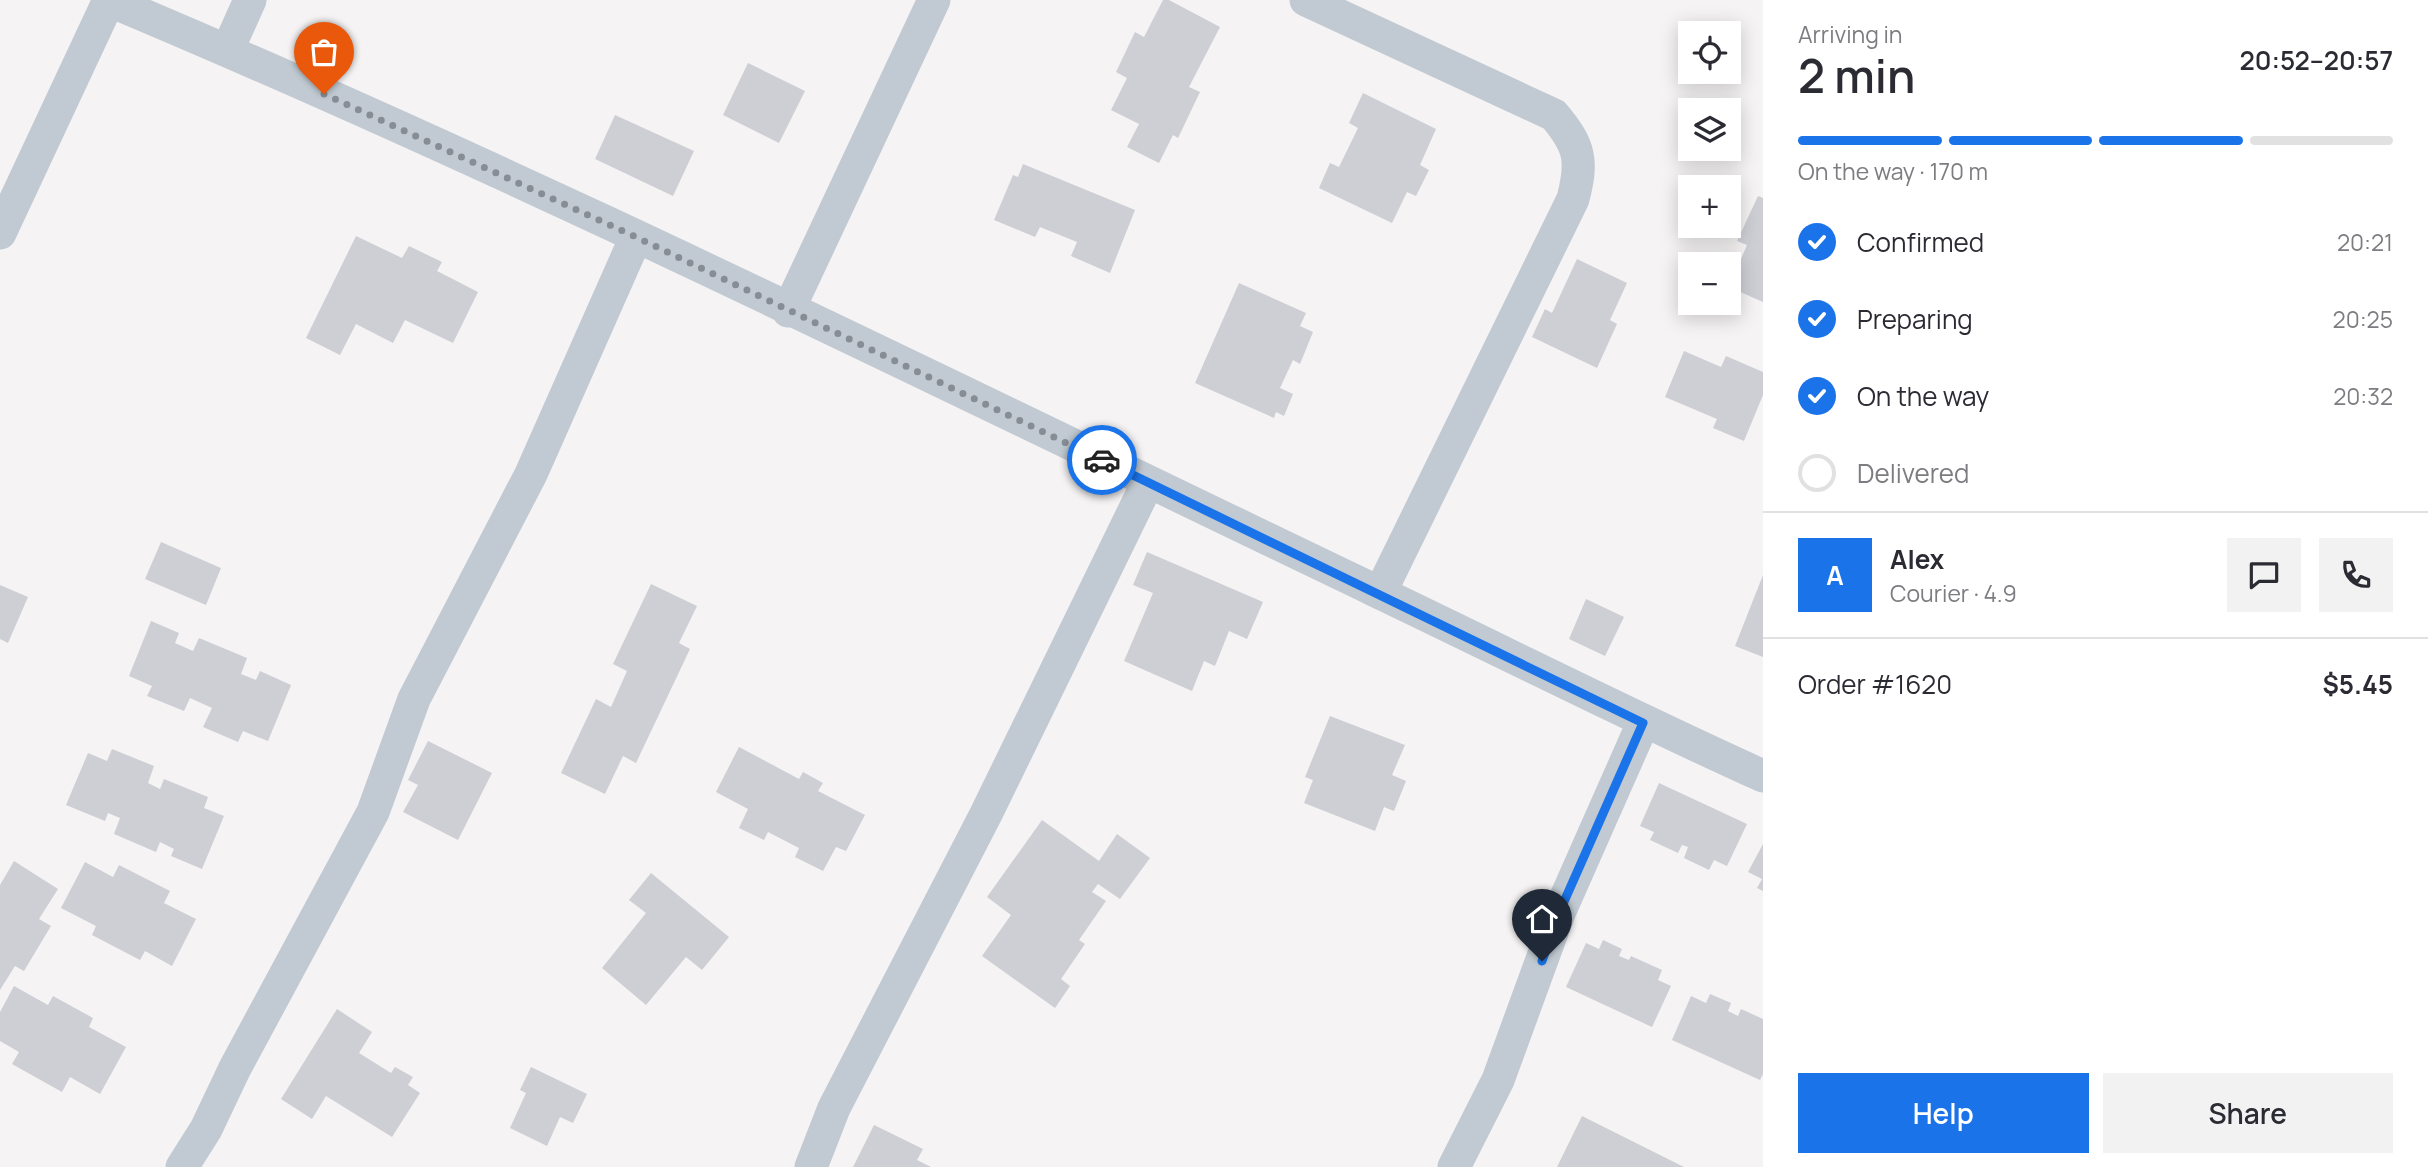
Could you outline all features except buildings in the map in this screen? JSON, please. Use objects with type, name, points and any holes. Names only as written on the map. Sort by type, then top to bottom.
[{"type":"street","points":[[0,233],[109,0],[228,49],[636,237],[1380,593],[1643,723],[1763,776]]},
{"type":"street","points":[[228,49],[250,0]]},
{"type":"street","points":[[788,311],[934,0]]},
{"type":"street","points":[[1306,0],[1554,115],[1579,150],[1573,199],[1380,593]]},
{"type":"street","points":[[183,1167],[206,1129],[235,1068],[373,812],[414,699],[531,474],[636,237]]},
{"type":"street","points":[[811,1167],[834,1108],[986,814],[1148,482]]},
{"type":"street","points":[[1454,1167],[1498,1080],[1559,913],[1643,723]]},
{"type":"way so far","points":[[324,94],[636,237],[1102,460]]},
{"type":"route","points":[[1102,460],[1643,723],[1559,913],[1542,961]]}]
